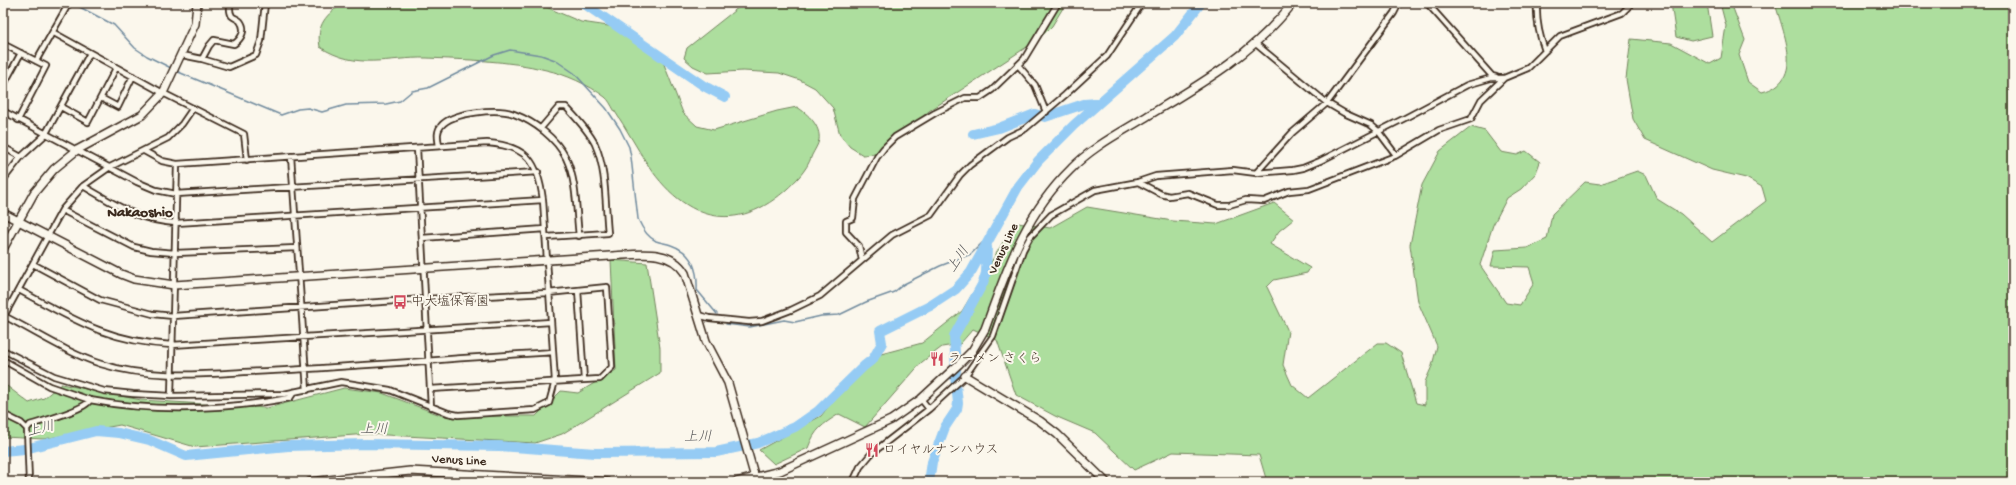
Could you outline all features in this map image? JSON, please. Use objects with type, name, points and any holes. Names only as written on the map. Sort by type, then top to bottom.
[{"type":"street","points":[[36,61],[54,32],[69,3]]},
{"type":"street","points":[[3,248],[34,193],[54,169],[77,150],[142,115],[163,93],[195,24],[197,3]]},
{"type":"street","points":[[202,59],[214,40],[234,44],[242,36],[243,28],[240,21],[233,17],[230,11],[230,3]]},
{"type":"street","points":[[181,56],[202,59],[229,67],[256,55],[261,41],[265,3]]},
{"type":"street","points":[[862,260],[859,246],[846,232],[846,221],[853,218],[856,199],[877,156],[895,137],[935,113],[965,98],[980,98],[985,96],[1018,65],[1029,52],[1058,3]]},
{"type":"street","points":[[698,315],[709,318],[749,322],[762,321],[780,315],[820,296],[892,235],[931,215],[960,174],[1008,137],[1025,129],[1107,56],[1142,3]]},
{"type":"street","name":"Venus Line","points":[[736,482],[754,474],[780,471],[875,428],[921,398],[972,351],[985,329],[1011,256],[1023,232],[1063,177],[1099,145],[1199,85],[1256,44],[1292,3]]},
{"type":"street","points":[[1256,173],[1292,133],[1327,103],[1394,13],[1399,3]]},
{"type":"street","points":[[1427,3],[1492,76],[1504,78]]},
{"type":"street","points":[[1537,3],[1536,16],[1540,38],[1545,51]]},
{"type":"street","points":[[1138,182],[1161,194],[1169,196],[1188,193],[1218,205],[1229,205],[1246,200],[1264,201],[1289,191],[1309,189],[1396,155],[1439,130],[1471,119],[1481,100],[1504,78],[1528,68],[1560,36],[1622,13],[1632,3]]},
{"type":"street","points":[[54,32],[116,68],[244,134],[247,160]]},
{"type":"street","points":[[3,44],[46,66],[18,120]]},
{"type":"street","points":[[1256,44],[1327,103],[1344,113],[1371,125],[1378,131],[1396,155]]},
{"type":"street","points":[[3,86],[21,53]]},
{"type":"street","points":[[3,180],[22,157],[45,135],[90,53]]},
{"type":"street","points":[[1018,65],[1035,85],[1044,113]]},
{"type":"street","points":[[61,108],[88,122],[116,68]]},
{"type":"street","points":[[101,98],[118,107],[133,76]]},
{"type":"street","points":[[853,482],[860,467],[871,454],[929,409],[964,377],[993,336],[1022,250],[1050,215],[1085,194],[1095,190],[1138,182],[1156,176],[1233,170],[1256,173],[1303,168],[1320,161],[1467,85],[1491,78],[1504,78]]},
{"type":"street","points":[[541,128],[559,107],[566,107],[582,125],[594,144],[600,160],[608,234],[546,237]]},
{"type":"street","points":[[193,108],[182,124],[168,138],[110,167],[83,186],[62,210],[4,317],[79,355],[102,364],[136,371],[171,375],[305,369],[552,352]]},
{"type":"street","points":[[3,111],[45,135],[156,190],[176,194],[418,178],[538,172]]},
{"type":"street","points":[[439,146],[438,132],[442,125],[460,116],[476,112],[512,113],[541,128],[566,157],[572,172],[579,236]]},
{"type":"street","points":[[3,350],[54,376],[82,386],[133,394],[171,396],[239,396],[294,392],[341,382],[390,390],[448,414],[458,415],[535,410],[549,403],[555,381],[543,200],[538,172],[532,161],[524,154],[513,148],[500,144],[487,143],[177,164],[162,162],[144,151]]},
{"type":"street","points":[[3,147],[22,157]]},
{"type":"street","points":[[416,148],[431,407]]},
{"type":"street","points":[[291,156],[307,390]]},
{"type":"street","points":[[171,396],[177,164]]},
{"type":"street","points":[[83,186],[132,214],[154,221],[176,223],[543,200]]},
{"type":"street","points":[[62,210],[134,247],[150,251],[175,254],[297,248]]},
{"type":"street","points":[[3,213],[121,274],[134,279],[174,285],[299,278],[423,267],[649,254],[668,257],[681,266],[685,273],[706,341],[728,383],[754,474]]},
{"type":"street","points":[[422,238],[545,229]]},
{"type":"street","points":[[33,264],[100,300],[153,314],[173,316],[301,309],[425,299],[548,293],[607,287],[612,367],[600,379],[430,389]]},
{"type":"street","points":[[19,290],[104,334],[134,341],[172,345],[551,322]]},
{"type":"street","points":[[578,290],[584,380]]},
{"type":"street","points":[[977,343],[983,349]]},
{"type":"street","points":[[3,360],[49,386],[90,400],[149,408],[212,409],[290,398],[294,392]]},
{"type":"street","points":[[964,377],[1040,421],[1057,434],[1106,482]]},
{"type":"street","points":[[921,398],[929,409]]},
{"type":"street","points":[[27,429],[30,425],[78,409],[90,400]]},
{"type":"street","points":[[3,414],[17,421],[27,429],[29,482]]},
{"type":"street","name":"Venus Line","points":[[310,482],[410,471],[608,482]]},
{"type":"green space","points":[[344,3],[527,3],[546,7],[581,22],[622,28],[645,41],[660,54],[683,113],[697,126],[714,130],[777,111],[797,107],[816,125],[819,140],[808,164],[799,177],[779,195],[760,208],[740,215],[720,216],[701,212],[682,202],[665,186],[648,165],[609,101],[592,88],[561,74],[517,64],[427,58],[373,61],[347,59],[320,47],[319,39],[321,26],[327,16]]},
{"type":"green space","points":[[744,3],[1066,3],[1052,26],[1039,39],[929,111],[893,143],[876,154],[863,155],[850,147],[840,135],[833,108],[815,88],[800,80],[779,73],[743,71],[708,73],[693,66],[684,58],[687,48]]},
{"type":"green space","points":[[1671,3],[1707,3],[1712,36],[1691,41],[1676,37]]},
{"type":"green space","points":[[1720,3],[1731,3],[1745,40],[1739,55],[1748,82],[1762,92],[1776,86],[1784,78],[1788,67],[1786,41],[1775,3],[2013,3],[2013,482],[1267,482],[1259,455],[1173,452],[1134,470],[1095,433],[1055,416],[1016,395],[997,340],[973,329],[960,344],[942,347],[922,362],[865,427],[839,414],[828,421],[816,432],[808,448],[774,464],[759,450],[821,416],[848,381],[881,354],[922,343],[962,311],[1012,227],[1018,223],[1050,228],[1087,207],[1173,221],[1216,224],[1274,203],[1294,219],[1279,231],[1270,244],[1310,268],[1307,273],[1274,280],[1267,287],[1288,331],[1283,365],[1292,385],[1308,398],[1378,343],[1386,343],[1401,353],[1416,403],[1425,405],[1425,382],[1432,366],[1437,346],[1418,302],[1410,245],[1422,185],[1440,151],[1471,127],[1485,131],[1501,152],[1517,155],[1526,151],[1540,162],[1536,173],[1521,189],[1507,198],[1493,225],[1480,265],[1506,303],[1520,305],[1534,283],[1529,267],[1491,266],[1495,250],[1527,248],[1547,239],[1552,214],[1585,182],[1600,184],[1637,171],[1646,175],[1657,199],[1681,214],[1712,242],[1766,201],[1762,187],[1746,178],[1712,170],[1645,140],[1633,119],[1626,79],[1631,39],[1671,43],[1710,64],[1721,58],[1726,26]]},
{"type":"green space","points":[[611,260],[647,263],[660,348],[660,373],[562,434],[535,443],[368,434],[195,447],[120,425],[44,439],[3,437],[3,383],[29,403],[44,398],[61,384],[141,400],[267,408],[344,388],[382,393],[443,416],[536,416],[561,391],[578,393],[616,370]]},
{"type":"waterway","points":[[583,3],[704,86],[725,97]]},
{"type":"waterway","name":"上川","points":[[3,451],[25,449],[96,431],[119,433],[149,440],[186,456],[288,446],[366,444],[499,446],[595,453],[716,452],[758,443],[795,427],[818,411],[873,359],[882,343],[880,331],[930,306],[956,289],[971,272],[1018,187],[1038,161],[1074,125],[1175,36],[1201,3]]},
{"type":"waterway","points":[[74,4],[114,25],[135,48],[171,68]]},
{"type":"waterway","points":[[176,71],[281,115],[298,109],[308,108],[322,112],[346,105],[386,104],[400,101],[412,91],[428,88],[494,55],[510,50],[541,55],[555,60],[574,73],[606,108],[620,129],[629,147],[638,219],[641,226],[647,235],[653,239],[678,248],[689,257],[695,269],[697,290],[717,314]]},
{"type":"waterway","points":[[973,134],[999,128],[1035,114],[1045,117],[1084,104],[1099,103]]},
{"type":"waterway","points":[[726,324],[750,327],[784,320],[795,322],[821,316],[839,315],[866,302],[894,292],[904,284],[940,266],[971,254],[982,243],[988,241]]},
{"type":"waterway","points":[[929,482],[932,462],[945,427],[957,409],[958,403],[955,376],[954,336],[983,283],[986,273],[987,247]]},
{"type":"place","name":"中大塩保育園","points":[[400,302]]},
{"type":"place","name":"ラーメン さくら","points":[[937,359]]},
{"type":"place","name":"ロイヤルナンハウス","points":[[872,450]]},
{"type":"district","name":"Nakaoshio","points":[[140,213]]}]
